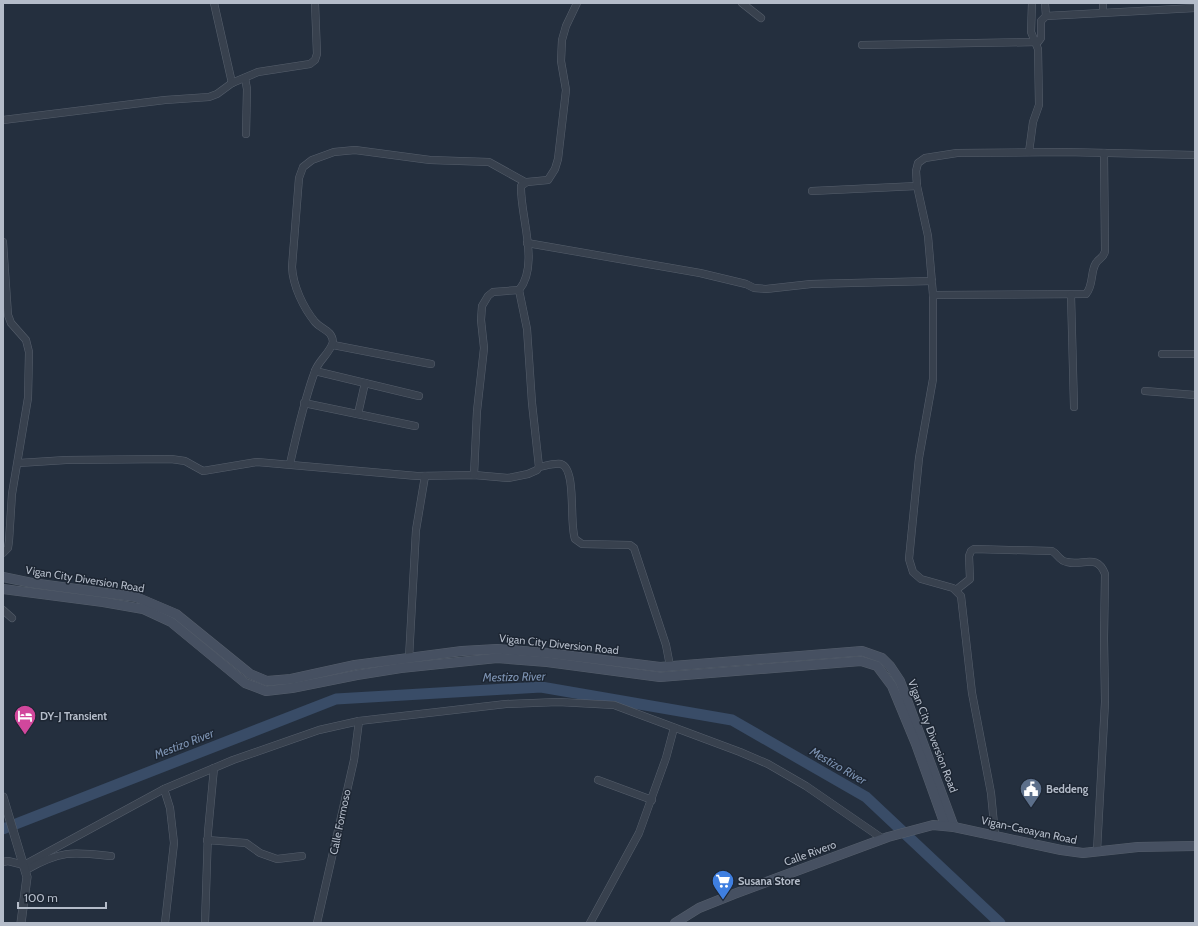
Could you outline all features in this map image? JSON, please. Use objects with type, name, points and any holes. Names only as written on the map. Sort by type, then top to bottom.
[{"type":"main road","name":"Vigan City Diversion Road","points":[[3,577],[32,583],[136,597],[146,600],[176,614],[250,674],[267,681],[291,679],[355,665],[400,664],[497,658],[547,662],[660,677],[861,661],[877,666],[892,686],[943,805],[959,827]]},
{"type":"main road","name":"Vigan City Diversion Road","points":[[3,589],[143,609],[171,622],[245,683],[266,691],[292,688],[356,675],[400,664],[409,658],[462,651],[497,649],[548,653],[660,667],[862,651],[882,658],[890,666],[900,681],[943,805],[945,825]]},
{"type":"main road","points":[[776,658],[776,667]]},
{"type":"main road","name":"Vigan City Diversion Road","points":[[932,825],[943,805]]},
{"type":"main road","name":"Vigan-Caoayan Road","points":[[932,825],[959,827],[1071,852],[1083,853],[1138,847],[1195,846]]},
{"type":"main road","name":"Calle Rivero","points":[[675,923],[699,908],[886,838],[932,825]]},
{"type":"street","points":[[214,3],[232,84]]},
{"type":"street","points":[[3,120],[164,100],[209,97],[258,72],[306,66],[313,62],[317,48],[316,3]]},
{"type":"street","points":[[290,464],[304,403],[315,371],[319,362],[333,345],[331,334],[316,323],[305,306],[292,272],[299,178],[303,167],[307,163],[334,152],[366,151],[430,160],[489,162],[525,182],[546,181],[550,178],[555,169],[567,85],[561,61],[562,40],[566,26],[577,3]]},
{"type":"street","points":[[742,3],[761,18]]},
{"type":"street","points":[[1029,152],[1033,122],[1038,105],[1038,49],[1031,32],[1032,3]]},
{"type":"street","points":[[1045,3],[1046,16]]},
{"type":"street","points":[[1103,3],[1103,12]]},
{"type":"street","points":[[862,45],[1035,42],[1041,39],[1041,21],[1046,16],[1179,6],[1195,8]]},
{"type":"street","points":[[244,78],[247,89],[246,134]]},
{"type":"street","points":[[933,295],[1071,295],[1084,294],[1088,292],[1095,264],[1104,254],[1104,152]]},
{"type":"street","points":[[995,835],[991,793],[972,692],[961,599],[956,590],[921,579],[913,572],[909,559],[919,458],[933,379],[932,281],[928,236],[917,186],[916,167],[918,163],[925,158],[948,153],[1104,152],[1195,156]]},
{"type":"street","points":[[525,182],[521,189],[527,243],[528,269],[519,290],[527,329],[532,403],[539,467]]},
{"type":"street","points":[[812,191],[917,186]]},
{"type":"street","points":[[3,242],[8,315],[11,323],[26,340],[29,352],[28,398],[19,463],[12,494],[8,548],[3,553]]},
{"type":"street","points":[[527,243],[700,273],[746,284],[754,288],[766,289],[811,284],[932,281]]},
{"type":"street","points":[[474,475],[476,419],[484,348],[481,320],[482,306],[488,296],[493,292],[519,290]]},
{"type":"street","points":[[1071,295],[1074,407]]},
{"type":"street","points":[[333,345],[431,364]]},
{"type":"street","points":[[1162,354],[1195,354]]},
{"type":"street","points":[[315,371],[419,396]]},
{"type":"street","points":[[358,414],[365,383]]},
{"type":"street","points":[[1145,391],[1195,394]]},
{"type":"street","points":[[304,403],[415,426]]},
{"type":"street","points":[[19,463],[66,460],[171,459],[185,461],[199,470],[207,472],[250,462],[425,476],[474,475],[513,478],[533,471],[539,467],[560,464],[564,466],[569,474],[572,528],[573,535],[577,542],[582,544],[630,545],[634,548],[666,645],[670,666]]},
{"type":"street","points":[[409,658],[416,530],[425,476]]},
{"type":"street","points":[[956,590],[970,579],[969,556],[970,551],[974,549],[1052,552],[1065,562],[1094,561],[1099,563],[1102,567],[1105,574],[1105,702],[1098,851]]},
{"type":"street","points":[[3,610],[12,618]]},
{"type":"street","points":[[24,865],[164,788],[214,768],[319,730],[359,721],[506,704],[578,702],[614,705],[768,764],[806,786],[886,838]]},
{"type":"street","name":"Calle Formoso","points":[[317,923],[354,760],[359,721]]},
{"type":"street","points":[[590,923],[623,865],[652,800],[674,728]]},
{"type":"street","points":[[205,923],[207,840],[214,768]]},
{"type":"street","points":[[598,780],[652,800]]},
{"type":"street","points":[[164,788],[170,808],[174,843],[165,923]]},
{"type":"street","points":[[4,800],[24,865],[27,892],[21,923]]},
{"type":"street","points":[[207,840],[246,843],[260,853],[277,859],[302,856]]},
{"type":"street","points":[[3,862],[8,861],[24,865],[68,853],[111,856]]},
{"type":"waterway","name":"Mestizo River","points":[[3,829],[336,699],[541,687],[732,720],[866,797],[1000,923]]},
{"type":"place","name":"DY-J Transient","points":[[25,736]]},
{"type":"place","name":"Beddeng","points":[[1031,808]]},
{"type":"place","name":"Susana Store","points":[[723,900]]}]
